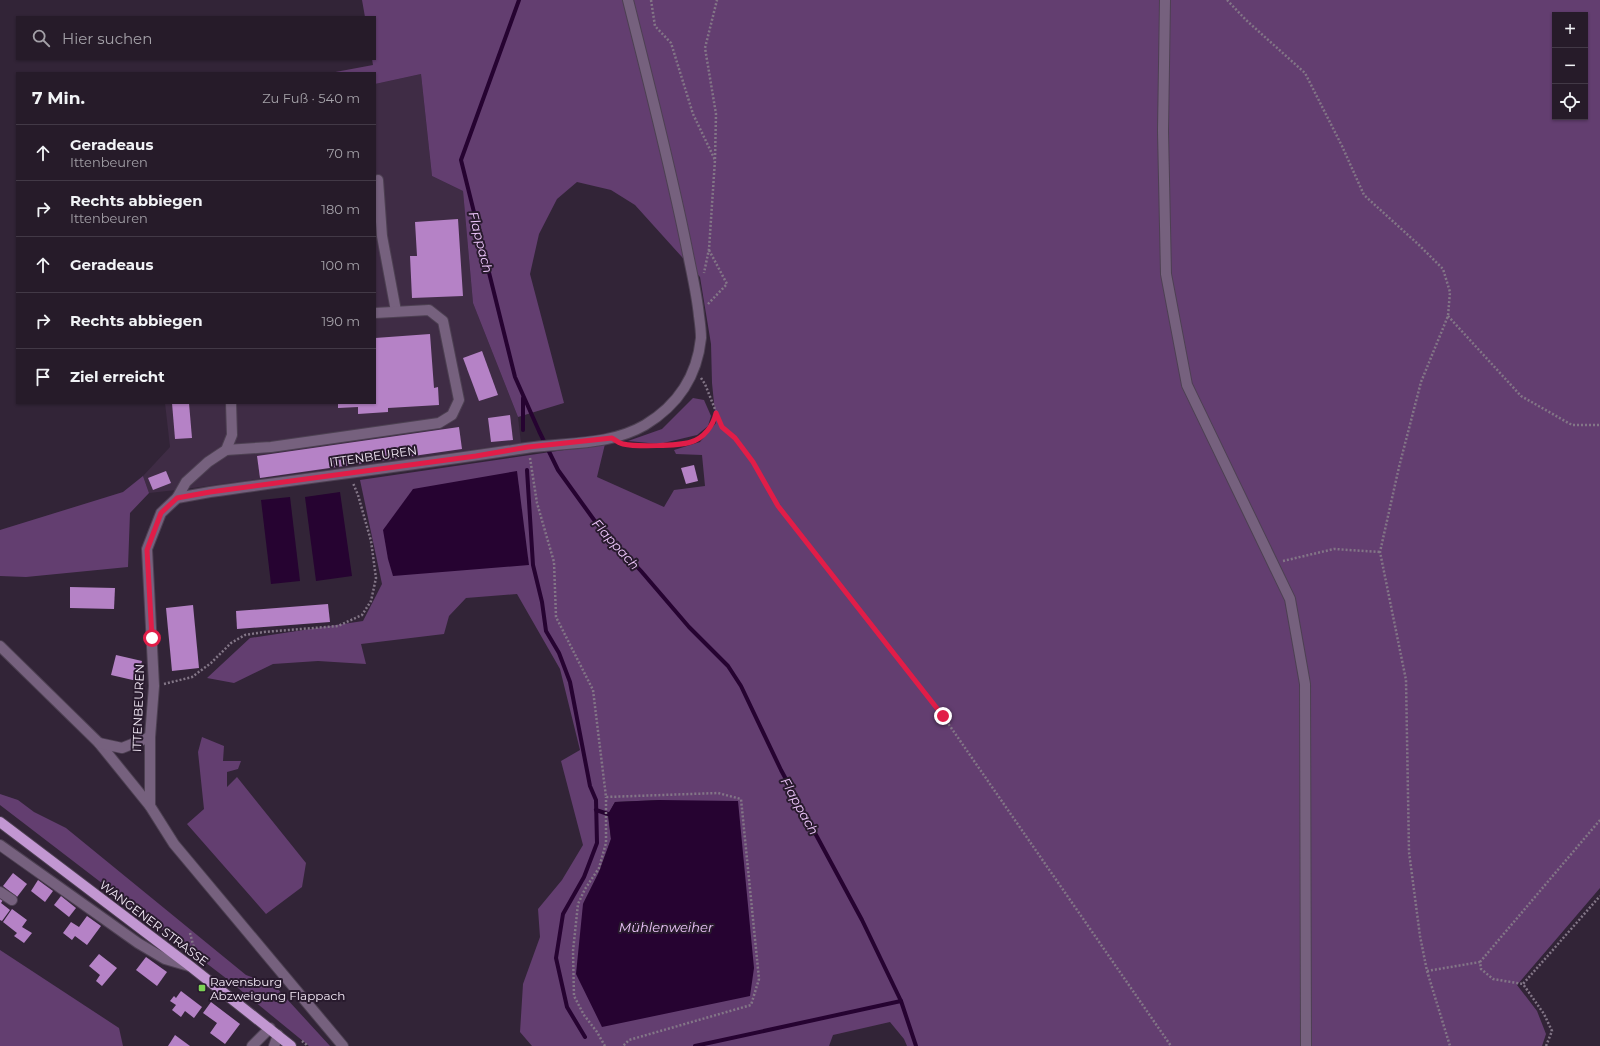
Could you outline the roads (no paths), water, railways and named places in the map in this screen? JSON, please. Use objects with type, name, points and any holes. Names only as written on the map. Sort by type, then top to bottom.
[{"type":"main road","name":"WANGENER STRASSE","points":[[0,822],[194,963],[291,1046]]},
{"type":"street","name":"ITTENBEUREN","points":[[150,806],[150,737],[154,686],[147,550],[161,513],[177,498],[532,447],[612,438],[644,425],[672,405],[684,388],[691,375],[699,348],[701,335],[698,300],[693,282],[678,203],[628,0]]},
{"type":"street","points":[[1165,0],[1163,131],[1166,274],[1187,385],[1290,599],[1305,684],[1306,1046]]},
{"type":"street","points":[[378,180],[377,209],[396,312]]},
{"type":"street","points":[[177,498],[186,482],[208,462],[226,450],[271,447],[439,423],[452,415],[459,400],[443,321],[429,310],[376,313]]},
{"type":"street","points":[[226,450],[232,435],[231,404]]},
{"type":"street","points":[[0,646],[99,743],[150,806],[174,844],[343,1046]]},
{"type":"street","points":[[99,743],[122,748],[150,737]]},
{"type":"street","points":[[0,845],[138,943],[165,959],[194,963]]},
{"type":"street","points":[[0,892],[12,900]]},
{"type":"street","points":[[252,1046],[274,1032]]},
{"type":"street","points":[[274,1032],[274,1046]]},
{"type":"water","points":[[517,471],[529,565],[393,576],[388,559],[383,530],[413,489]]},
{"type":"water","points":[[340,492],[352,576],[316,581],[305,497]]},
{"type":"water","points":[[290,497],[300,581],[271,584],[261,500]]},
{"type":"water","name":"Mühlenweiher","points":[[660,800],[738,801],[754,968],[750,996],[602,1027],[576,974],[583,904],[599,872],[611,839],[608,814],[615,802]]},
{"type":"waterway","name":"Flappach","points":[[519,0],[461,160],[515,377],[558,470],[597,524],[641,571],[689,627],[728,666],[741,686],[781,770],[862,920],[901,1001],[916,1046]]},
{"type":"waterway","points":[[523,398],[523,430]]},
{"type":"waterway","points":[[527,470],[533,565],[542,602],[546,631],[559,653],[570,682],[590,786],[596,800],[597,843],[584,877],[563,914],[556,958],[567,1007],[585,1037]]},
{"type":"waterway","points":[[596,810],[608,814]]},
{"type":"waterway","points":[[695,1046],[901,1001]]},
{"type":"place","name":"Ravensburg Abzweigung Flappach","points":[[202,988]]}]
